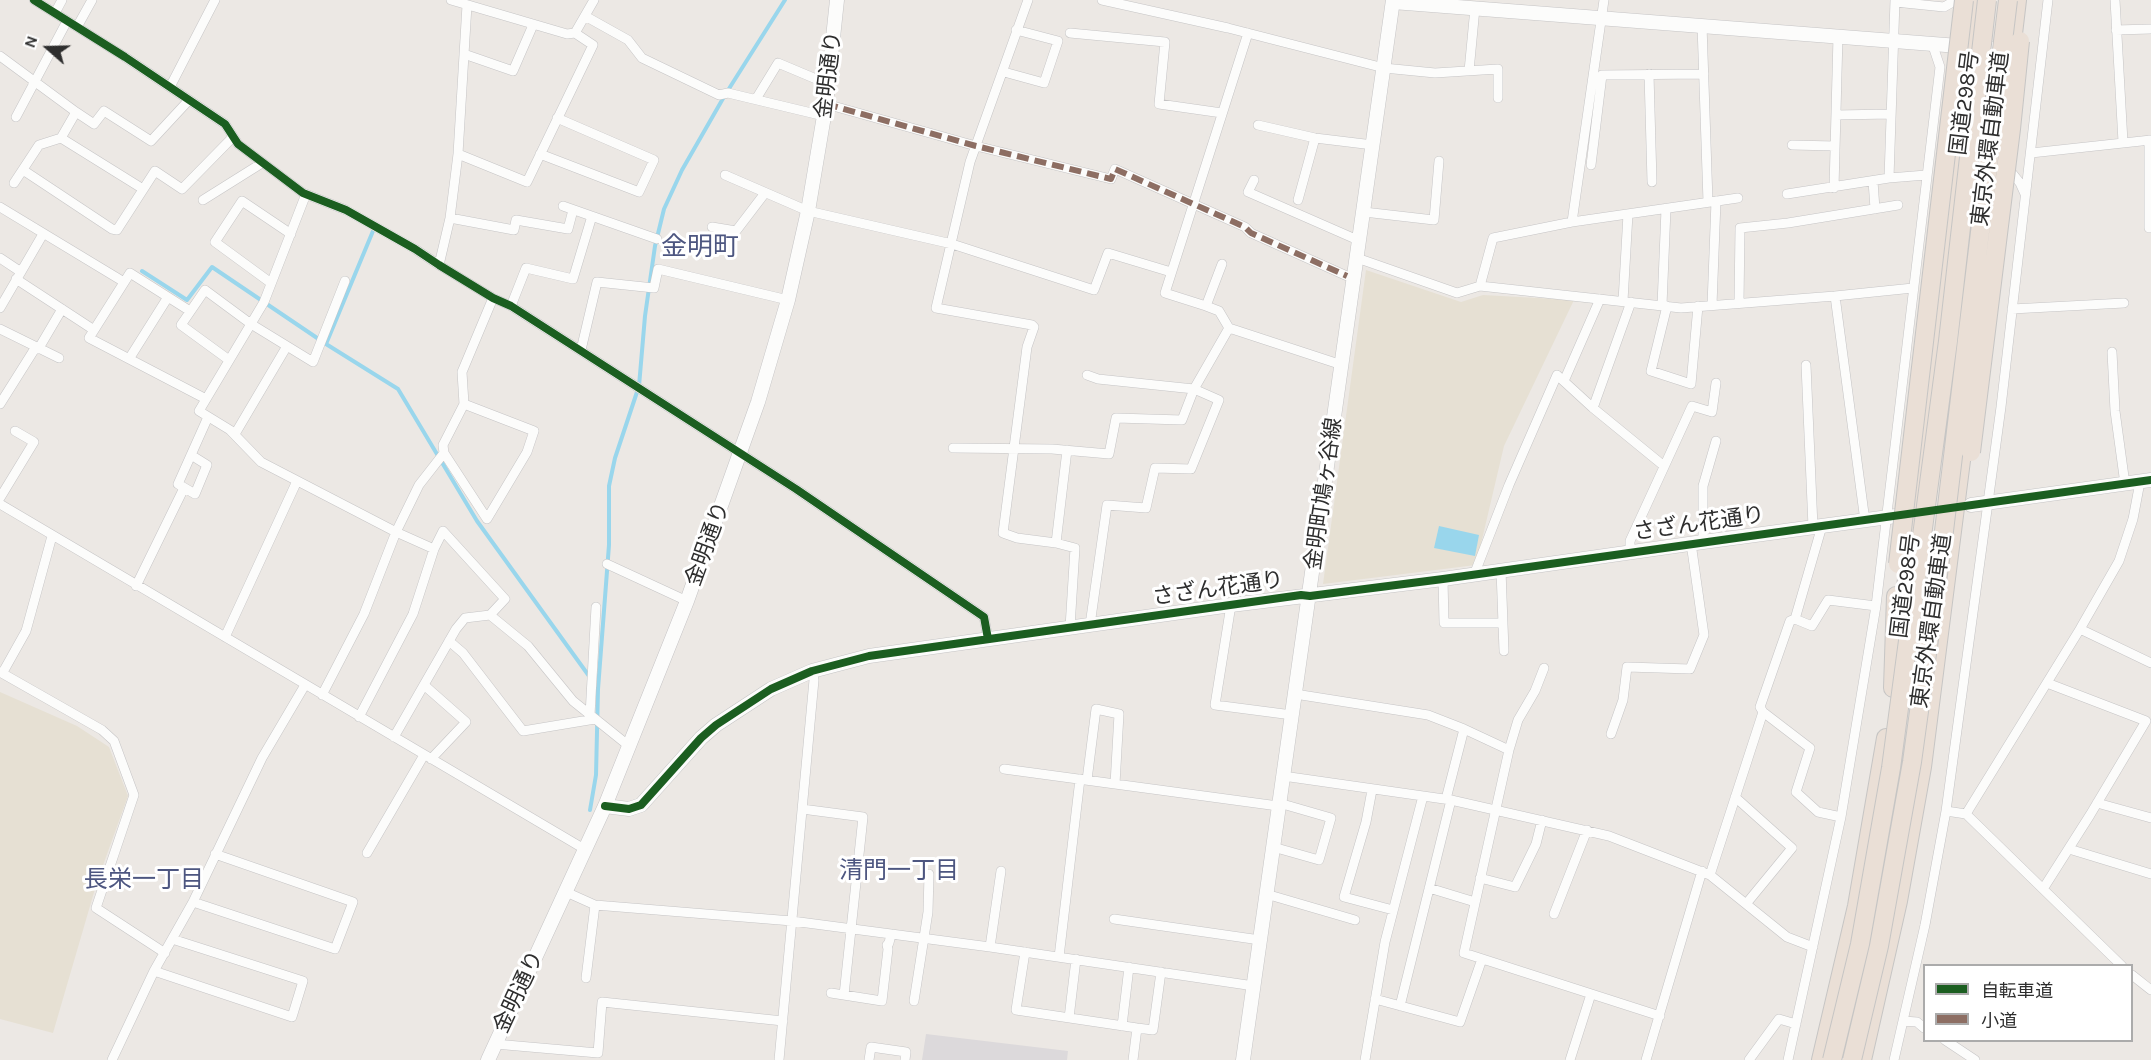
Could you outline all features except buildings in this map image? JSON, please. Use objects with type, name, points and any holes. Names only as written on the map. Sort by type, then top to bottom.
[{"type":"highway","points":[[1893,687],[1898,564],[1964,0]]},
{"type":"highway","name":"国道298号","points":[[1821,1060],[1857,906],[1883,760],[1935,364],[1977,0]]},
{"type":"highway","name":"東京外環自動車道","points":[[1832,1060],[1860,944],[1894,745],[1948,341],[1987,0]]},
{"type":"highway","name":"東京外環自動車道","points":[[1852,1060],[1879,946],[1912,762],[1946,519],[2008,0]]},
{"type":"highway","name":"国道298号","points":[[1862,1060],[1898,901],[1922,767],[1950,560],[2017,0]]},
{"type":"highway","points":[[1950,560],[1971,452],[2011,129],[2022,0]]},
{"type":"highway","points":[[1813,1060],[1844,934],[1860,850],[1883,760]]},
{"type":"highway","points":[[1869,1060],[1901,923],[1914,846],[1922,767]]},
{"type":"street","points":[[34,0],[225,124],[233,137],[262,163],[306,194],[346,210],[416,249],[439,266],[493,298],[511,306],[741,454],[984,616],[988,639]]},
{"type":"street","points":[[55,13],[62,0]]},
{"type":"street","points":[[77,27],[92,0]]},
{"type":"street","points":[[171,87],[215,0]]},
{"type":"street","points":[[451,0],[533,25],[567,34],[575,33],[593,45],[527,182],[458,154]]},
{"type":"street","points":[[575,33],[594,0]]},
{"type":"street","name":"金明通り","points":[[488,1060],[586,850],[687,601],[741,454],[788,300],[808,211],[825,110],[837,0]]},
{"type":"street","points":[[1028,0],[969,167],[936,308],[1034,327],[1027,347],[1003,533],[1017,538],[1075,548],[1070,627]]},
{"type":"street","points":[[1102,0],[1248,33],[1384,68],[1435,73],[1498,69],[1498,98]]},
{"type":"street","points":[[1572,222],[1604,0]]},
{"type":"street","points":[[1889,178],[1895,1],[1944,7],[1951,3],[1951,0]]},
{"type":"street","points":[[1894,1060],[1925,925],[1946,811],[1988,502],[2048,0]]},
{"type":"street","points":[[2115,0],[2123,142]]},
{"type":"street","points":[[1393,1],[2011,50]]},
{"type":"street","name":"金明町鳩ヶ谷線","points":[[1243,1060],[1393,1]]},
{"type":"street","points":[[439,266],[450,218],[458,154],[467,5]]},
{"type":"street","points":[[1469,71],[1475,8]]},
{"type":"street","points":[[585,16],[628,40],[642,57],[719,95],[728,93],[825,110],[1111,179],[1115,169],[1347,276]]},
{"type":"street","points":[[15,117],[67,21]]},
{"type":"street","points":[[464,54],[513,70],[533,25]]},
{"type":"street","points":[[1702,25],[1712,202],[1712,305]]},
{"type":"street","points":[[2116,30],[2151,29]]},
{"type":"street","points":[[1004,72],[1044,83],[1058,41],[1016,30]]},
{"type":"street","points":[[1070,33],[1165,42],[1159,104],[1222,113]]},
{"type":"street","points":[[1248,33],[1165,293],[1219,311],[1228,328],[1342,365]]},
{"type":"street","points":[[1834,188],[1838,36]]},
{"type":"street","points":[[1788,1060],[1841,817],[1891,517],[1913,288],[1940,67],[1932,43]]},
{"type":"street","points":[[0,56],[34,83],[94,124],[104,111],[151,141],[189,100]]},
{"type":"street","points":[[756,99],[778,63],[828,84]]},
{"type":"street","points":[[1649,74],[1652,182]]},
{"type":"street","points":[[1591,165],[1602,75],[1704,74]]},
{"type":"street","points":[[14,183],[39,145],[61,138],[76,112]]},
{"type":"street","points":[[1836,115],[1891,114]]},
{"type":"street","points":[[1932,139],[1963,115]]},
{"type":"street","points":[[540,154],[639,192],[654,160],[557,118]]},
{"type":"street","points":[[1258,125],[1315,138],[1373,145]]},
{"type":"street","points":[[23,170],[112,229],[117,230],[155,171],[182,189],[233,137]]},
{"type":"street","points":[[61,138],[143,189]]},
{"type":"street","points":[[1298,200],[1315,138]]},
{"type":"street","points":[[2031,153],[2150,140],[2149,228],[2151,228]]},
{"type":"street","points":[[1792,145],[1835,146]]},
{"type":"street","points":[[1998,158],[2020,183],[2025,194]]},
{"type":"street","points":[[1364,212],[1434,220],[1439,161]]},
{"type":"street","points":[[203,200],[262,163]]},
{"type":"street","points":[[725,175],[808,211],[952,244],[1094,290],[1108,253],[1171,272]]},
{"type":"street","points":[[1787,194],[1889,178],[1926,175]]},
{"type":"street","points":[[1254,180],[1248,192],[1360,241]]},
{"type":"street","points":[[1873,181],[1875,209]]},
{"type":"street","points":[[712,226],[736,231],[765,193]]},
{"type":"street","points":[[306,194],[264,302],[199,411],[235,434],[261,462],[396,532],[434,549]]},
{"type":"street","points":[[1480,286],[1493,238],[1572,222],[1738,198]]},
{"type":"street","points":[[271,283],[215,242],[242,201],[291,234]]},
{"type":"street","points":[[1740,303],[1740,228],[1788,223],[1898,205]]},
{"type":"street","points":[[0,207],[124,282]]},
{"type":"street","points":[[450,218],[514,230],[516,220],[568,229],[568,208],[657,239]]},
{"type":"street","points":[[1666,208],[1665,306],[1651,371],[1691,384],[1698,306]]},
{"type":"street","points":[[1593,408],[1627,302],[1628,214]]},
{"type":"street","points":[[511,306],[526,268],[573,279],[592,216]]},
{"type":"street","points":[[0,308],[43,234]]},
{"type":"street","points":[[0,258],[19,276],[62,309],[94,330]]},
{"type":"street","points":[[1357,258],[1457,293],[1480,286],[1665,306],[1740,303],[1913,288]]},
{"type":"street","points":[[1206,306],[1221,264]]},
{"type":"street","points":[[581,350],[597,282],[654,288],[658,269],[788,300]]},
{"type":"street","points":[[190,311],[130,273],[89,338],[206,399]]},
{"type":"street","points":[[229,360],[181,325],[205,290],[251,324],[313,362],[345,281]]},
{"type":"street","points":[[1835,296],[1865,521]]},
{"type":"street","points":[[129,358],[168,297]]},
{"type":"street","points":[[464,404],[534,431],[527,453],[487,519],[444,453],[443,445],[464,404],[462,372],[493,298]]},
{"type":"street","points":[[1564,381],[1600,299]]},
{"type":"street","points":[[2012,309],[2124,303]]},
{"type":"street","points":[[0,404],[34,350],[39,348],[62,309]]},
{"type":"street","points":[[953,448],[1067,450],[1110,454],[1116,418],[1182,420],[1194,389],[1228,328]]},
{"type":"street","points":[[0,329],[59,358]]},
{"type":"street","points":[[235,434],[287,346]]},
{"type":"street","points":[[2112,352],[2115,411],[2125,484]]},
{"type":"street","points":[[1795,619],[1817,527],[1806,365]]},
{"type":"street","points":[[1087,375],[1098,379],[1194,389],[1219,400],[1191,470],[1155,468],[1146,508],[1107,505],[1090,625]]},
{"type":"street","points":[[1474,574],[1509,485],[1557,375],[1593,408],[1664,466]]},
{"type":"street","points":[[1630,552],[1630,541],[1692,406],[1712,412],[1716,383]]},
{"type":"street","points":[[191,455],[207,465],[195,494],[178,484],[208,417]]},
{"type":"street","points":[[0,498],[34,442],[15,431]]},
{"type":"street","points":[[1611,734],[1623,700],[1627,667],[1690,669],[1704,635],[1697,542],[1703,486],[1716,441]]},
{"type":"street","points":[[1056,543],[1067,450]]},
{"type":"street","points":[[322,695],[364,614],[396,532],[419,485],[444,453]]},
{"type":"street","points":[[225,637],[297,481]]},
{"type":"street","points":[[1966,814],[2080,629],[2119,561],[2146,481],[1971,505]]},
{"type":"street","points":[[136,586],[184,488]]},
{"type":"street","points":[[0,504],[586,850]]},
{"type":"street","name":"さざん花通り","points":[[604,806],[629,809],[641,805],[701,738],[771,689],[812,671],[869,656],[1231,604],[1443,579],[1697,542],[1891,517]]},
{"type":"street","points":[[359,717],[413,614],[434,549],[443,531],[505,599],[490,615],[465,618],[456,629],[394,737]]},
{"type":"street","points":[[52,536],[26,631],[1,672],[102,730],[114,741],[134,795],[96,908],[165,953]]},
{"type":"street","points":[[608,564],[687,601]]},
{"type":"street","points":[[1500,570],[1504,651]]},
{"type":"street","points":[[1443,579],[1444,623],[1503,623]]},
{"type":"street","points":[[1841,817],[1818,812],[1796,792],[1810,748],[1763,712],[1760,707],[1790,621],[1795,619],[1812,626],[1828,600],[1875,606]]},
{"type":"street","points":[[1231,604],[1215,705],[1292,715]]},
{"type":"street","points":[[593,717],[596,607]]},
{"type":"street","points":[[490,615],[528,646],[573,701],[628,746]]},
{"type":"street","points":[[2080,629],[2151,663]]},
{"type":"street","points":[[449,641],[463,653],[523,731],[593,717]]},
{"type":"street","points":[[1544,668],[1535,691],[1518,720],[1509,750],[1464,953],[1660,1016]]},
{"type":"street","points":[[779,1060],[814,680],[812,671]]},
{"type":"street","points":[[2043,889],[2146,721],[2047,683]]},
{"type":"street","points":[[112,1060],[154,971],[193,902],[262,758],[305,685]]},
{"type":"street","points":[[367,852],[428,757],[466,722],[424,685]]},
{"type":"street","points":[[1294,694],[1428,715],[1509,750]]},
{"type":"street","points":[[1059,957],[1083,779],[1096,709],[1119,714],[1115,784]]},
{"type":"street","points":[[1646,1060],[1706,873],[1763,712]]},
{"type":"street","points":[[1400,1005],[1429,888],[1464,729]]},
{"type":"street","points":[[1004,768],[1278,805],[1331,818],[1319,860],[1273,848]]},
{"type":"street","points":[[1283,776],[1448,799],[1609,836],[1706,873],[1787,937],[1814,947]]},
{"type":"street","points":[[1372,790],[1366,822],[1344,897],[1393,910]]},
{"type":"street","points":[[1365,1060],[1385,942],[1423,796]]},
{"type":"street","points":[[1735,796],[1792,848],[1746,904]]},
{"type":"street","points":[[2097,803],[2151,818]]},
{"type":"street","points":[[802,809],[863,817],[844,995]]},
{"type":"street","points":[[1946,811],[1966,814],[2120,964]]},
{"type":"street","points":[[1480,878],[1515,886],[1536,844],[1542,820]]},
{"type":"street","points":[[1554,914],[1587,830]]},
{"type":"street","points":[[2069,849],[2151,874]]},
{"type":"street","points":[[193,902],[335,949],[353,902],[215,854]]},
{"type":"street","points":[[990,947],[1001,871]]},
{"type":"street","points":[[914,1001],[928,912],[929,874]]},
{"type":"street","points":[[1429,888],[1475,902]]},
{"type":"street","points":[[566,892],[595,905],[792,921],[1076,959],[1254,986]]},
{"type":"street","points":[[1266,894],[1355,920]]},
{"type":"street","points":[[586,978],[595,905]]},
{"type":"street","points":[[1114,919],[1260,940]]},
{"type":"street","points":[[831,993],[882,1001],[887,945],[891,934]]},
{"type":"street","points":[[154,971],[292,1017],[303,981],[172,939]]},
{"type":"street","points":[[1025,952],[1016,1010],[1122,1026],[1153,1030],[1161,972]]},
{"type":"street","points":[[1069,1018],[1076,959]]},
{"type":"street","points":[[1375,999],[1460,1022],[1482,959]]},
{"type":"street","points":[[1122,1026],[1129,967]]},
{"type":"street","points":[[2133,976],[2151,990]]},
{"type":"street","points":[[1570,1060],[1591,994]]},
{"type":"street","points":[[495,1044],[598,1053],[602,1002],[783,1021]]},
{"type":"street","points":[[1749,1060],[1779,1019],[1797,1024]]},
{"type":"street","points":[[1903,1021],[1917,1022],[1923,1027]]},
{"type":"street","points":[[1133,1060],[1137,1028]]},
{"type":"street","points":[[1947,1042],[1975,1060]]},
{"type":"street","points":[[869,1060],[871,1047],[906,1052],[904,1060]]},
{"type":"shaded area","points":[[1366,270],[1461,302],[1483,295],[1574,300],[1504,446],[1476,565],[1323,584]]},
{"type":"shaded area","points":[[0,692],[77,726],[109,747],[128,796],[97,882],[53,1033],[0,1019]]},
{"type":"shaded area","points":[[926,1034],[1068,1051],[1067,1060],[922,1060]]},
{"type":"water","points":[[1439,526],[1479,535],[1475,556],[1434,548]]},
{"type":"waterway","points":[[590,810],[596,775],[598,689],[609,545],[609,486],[615,458],[639,386],[645,316],[655,246],[664,209],[682,170],[725,95],[785,0]]},
{"type":"waterway","points":[[326,344],[373,231]]},
{"type":"waterway","points":[[142,271],[187,300],[212,267],[326,344],[398,389],[477,521],[589,676]]},
{"type":"marked path","points":[[826,104],[976,146],[1111,179],[1115,169],[1347,276]]},
{"type":"cycle path","points":[[34,0],[225,124],[238,144],[303,193],[346,210],[415,249],[493,298],[511,306],[796,489],[984,617],[988,639]]},
{"type":"cycle path","points":[[605,806],[629,809],[641,805],[701,738],[716,725],[771,689],[812,671],[869,656],[2151,480]]},
{"type":"district","name":"金明町","points":[[700,248]]},
{"type":"district","name":"清門一丁目","points":[[899,871]]},
{"type":"district","name":"長栄一丁目","points":[[144,880]]}]
